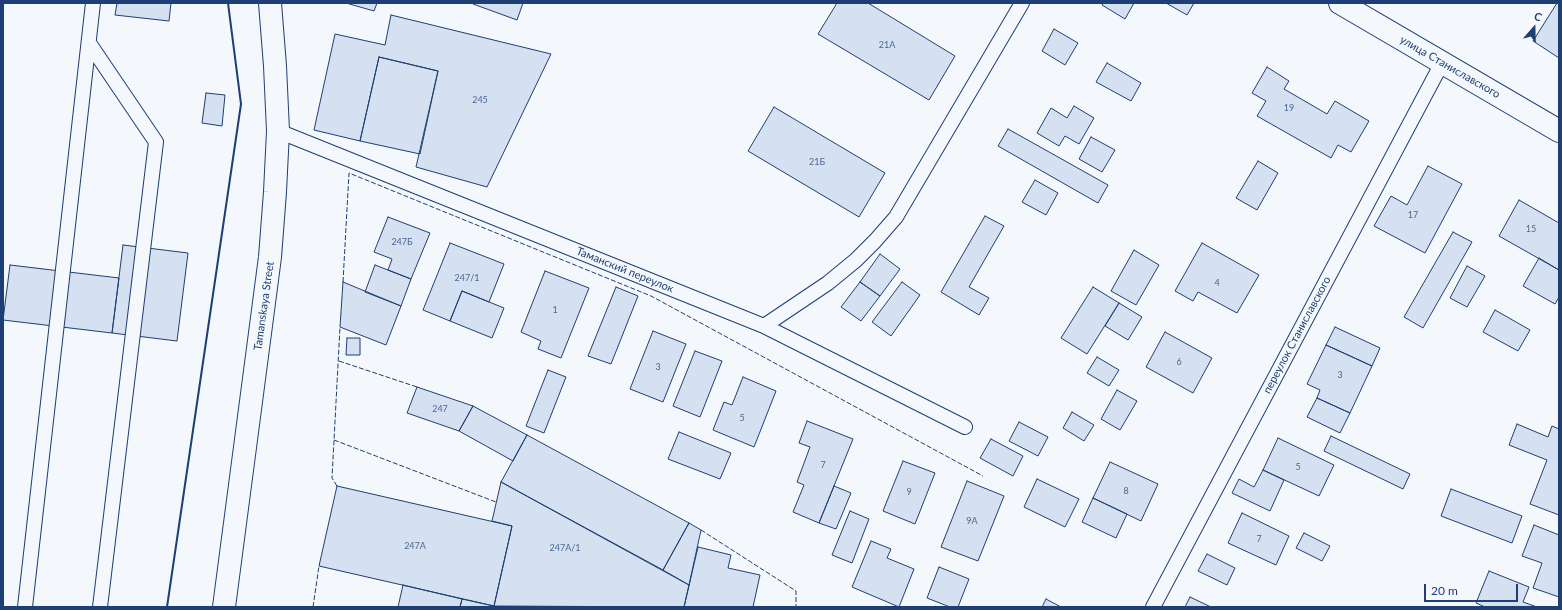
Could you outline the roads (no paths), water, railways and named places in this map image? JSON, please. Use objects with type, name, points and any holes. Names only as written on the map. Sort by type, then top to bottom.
[{"type":"street","name":"Tamanskaya Street","points":[[224,607],[270,257],[278,131],[270,3]]},
{"type":"street","name":"улица Станиславского","points":[[1340,3],[1559,131]]},
{"type":"lane","points":[[25,607],[93,3]]},
{"type":"lane","points":[[764,326],[828,283],[856,260],[896,217],[1022,3]]},
{"type":"lane","points":[[89,43],[156,142],[100,607]]},
{"type":"lane","name":"переулок Станиславского","points":[[1153,607],[1442,63]]},
{"type":"lane","name":"Таманский переулок","points":[[278,131],[764,326],[965,427]]}]
